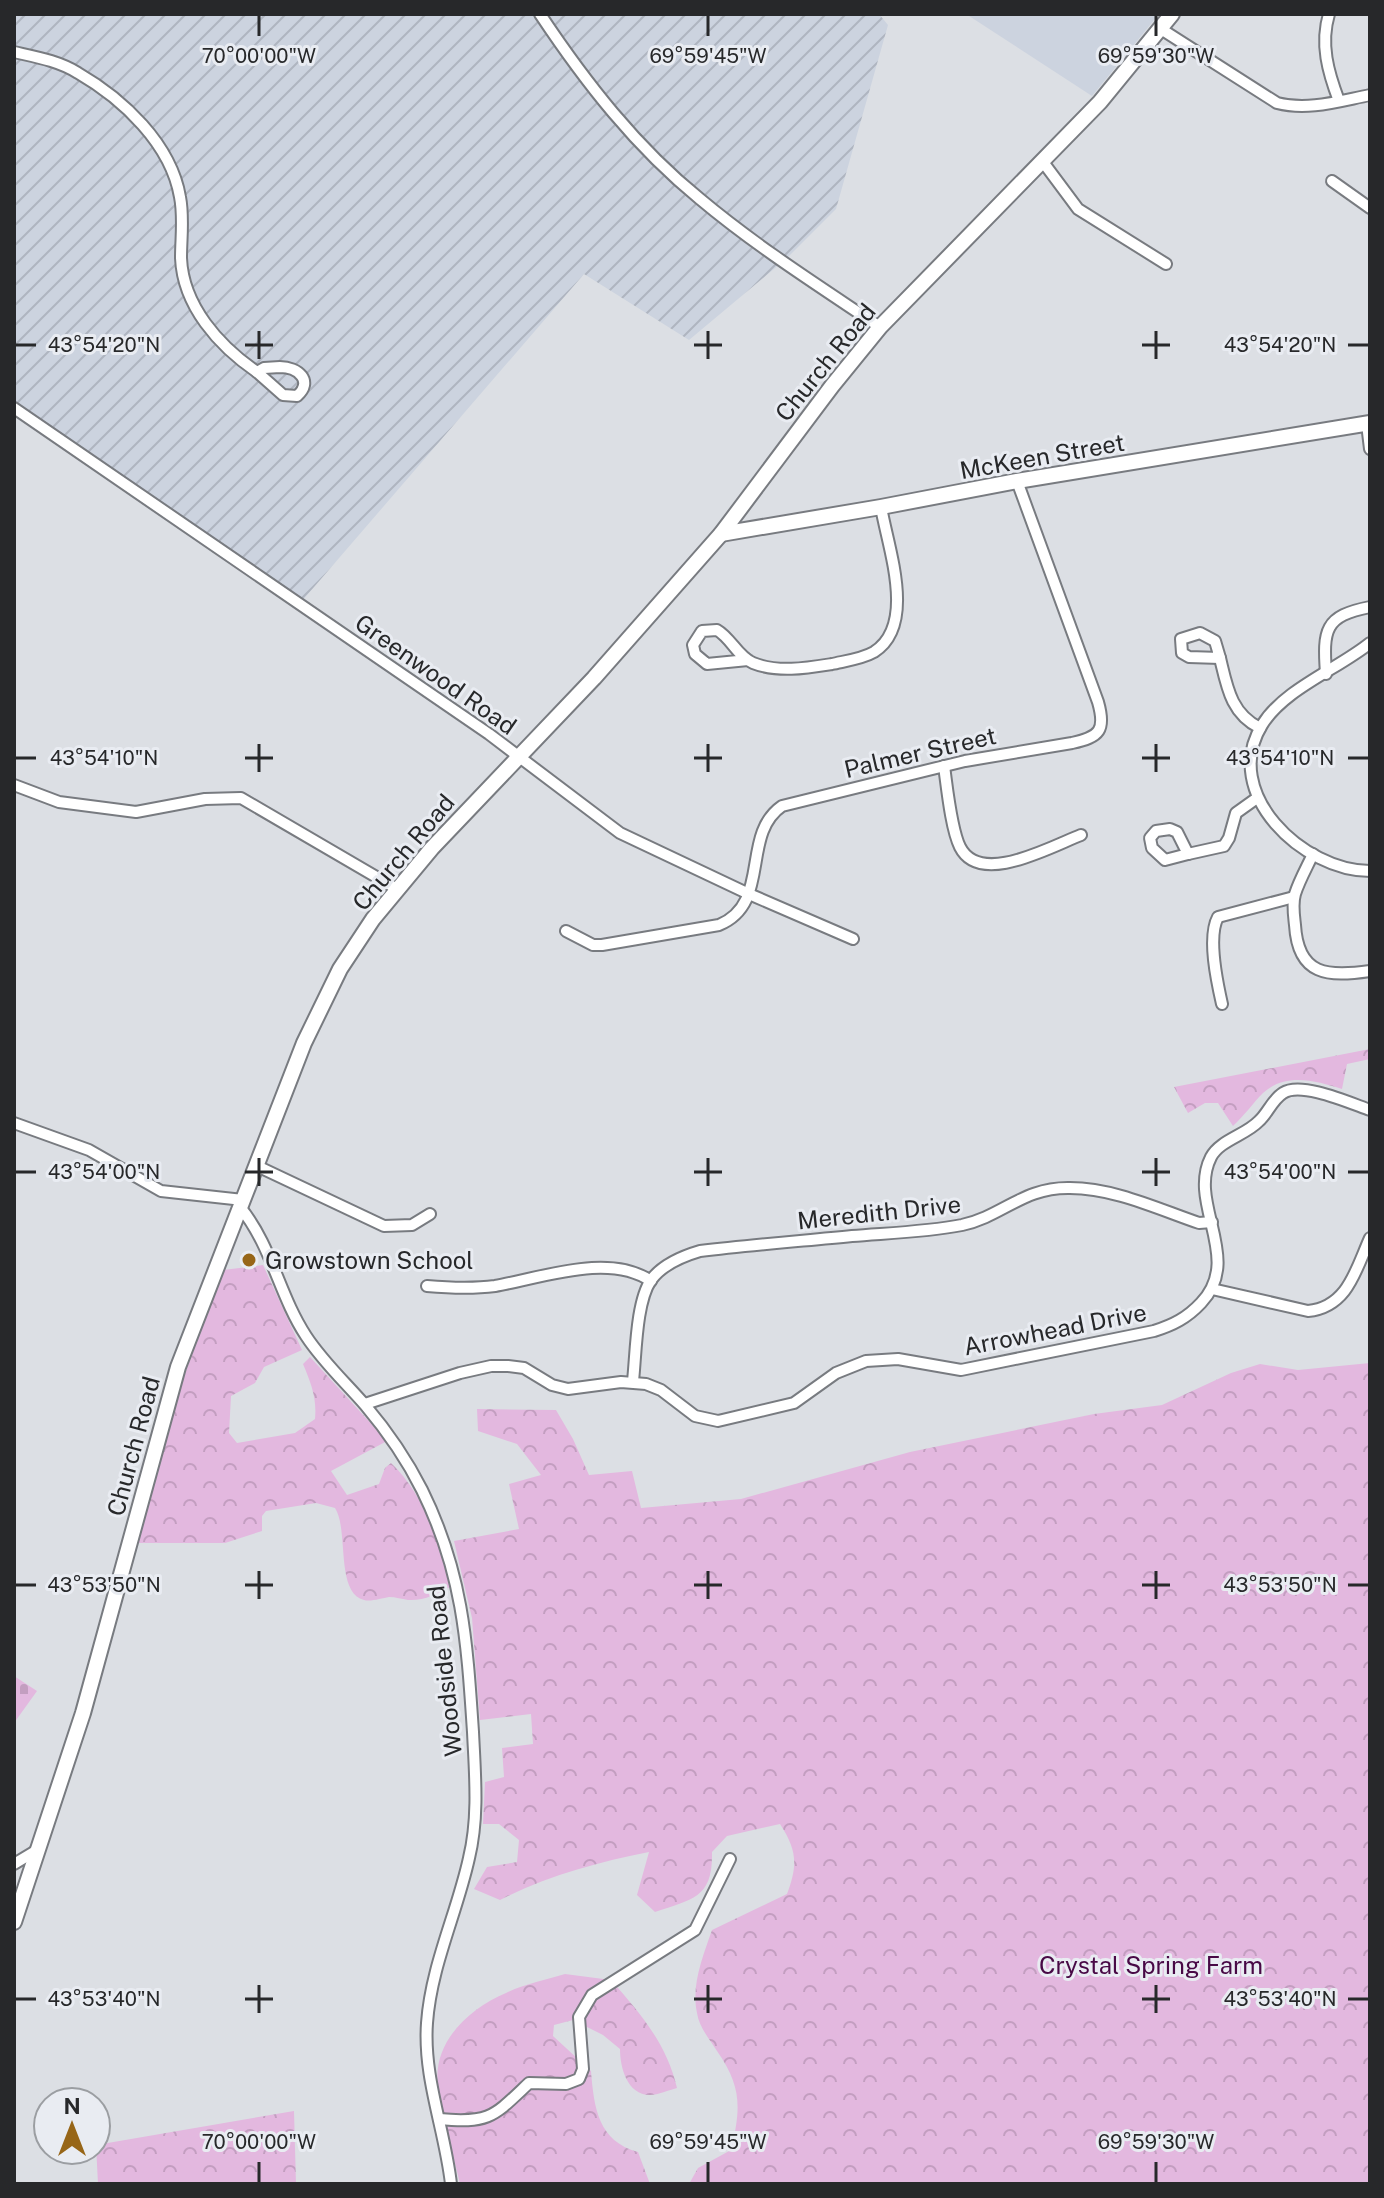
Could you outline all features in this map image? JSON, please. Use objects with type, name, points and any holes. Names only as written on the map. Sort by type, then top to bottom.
[{"type":"street","points":[[540,14],[598,96],[672,175],[752,240],[880,327]]},
{"type":"street","name":"Church Road","points":[[14,1922],[83,1713],[171,1387],[321,1005],[350,952],[432,848],[594,678],[721,534],[880,327],[1100,102],[1172,14]]},
{"type":"street","points":[[1329,14],[1325,48],[1339,101]]},
{"type":"street","points":[[1161,29],[1277,103],[1308,107],[1370,95]]},
{"type":"street","points":[[14,52],[47,60],[78,73],[106,93],[158,142],[168,159],[181,199],[181,263],[192,301],[201,318],[224,346],[257,372]]},
{"type":"street","points":[[1043,162],[1078,209],[1166,264]]},
{"type":"street","points":[[1332,181],[1370,208]]},
{"type":"street","name":"Greenwood Road","points":[[14,408],[519,756],[620,833],[853,939]]},
{"type":"street","points":[[1368,423],[1370,449]]},
{"type":"street","name":"McKeen Street","points":[[721,534],[1368,423]]},
{"type":"street","name":"Palmer Street","points":[[749,894],[755,874],[760,832],[764,823],[782,806],[944,766],[1089,740],[1098,734],[1103,723],[1098,702],[1017,481]]},
{"type":"street","points":[[748,660],[707,664],[695,654],[693,645],[702,631],[717,630],[748,660],[786,669],[864,656],[879,648],[896,622],[898,600],[881,507]]},
{"type":"street","points":[[1326,674],[1325,644],[1331,624],[1345,613],[1370,607]]},
{"type":"street","points":[[1370,643],[1286,699],[1260,728],[1251,769],[1257,798],[1280,829],[1313,854],[1351,870],[1370,871]]},
{"type":"street","points":[[1220,658],[1236,709],[1249,723],[1260,728]]},
{"type":"street","points":[[944,766],[959,846],[971,858],[986,864],[1002,865],[1081,835]]},
{"type":"street","points":[[14,785],[59,802],[136,812],[205,799],[241,798],[397,889]]},
{"type":"street","points":[[1188,854],[1224,846],[1236,813],[1257,798]]},
{"type":"street","points":[[1313,854],[1294,897],[1296,940],[1304,960],[1311,967],[1334,974],[1370,971]]},
{"type":"street","points":[[566,931],[593,945],[602,945],[710,927],[732,918],[749,894]]},
{"type":"street","points":[[1222,1004],[1215,963],[1215,921],[1218,917],[1294,897]]},
{"type":"street","points":[[1370,1110],[1303,1089],[1286,1091],[1256,1124],[1211,1157],[1205,1182],[1218,1252],[1212,1289],[1308,1311],[1324,1308],[1345,1294],[1370,1238]]},
{"type":"street","points":[[14,1123],[89,1150],[161,1191],[242,1203]]},
{"type":"street","points":[[257,1166],[384,1226],[412,1225],[430,1214]]},
{"type":"street","name":"Meredith Drive","points":[[651,1281],[672,1263],[700,1251],[963,1224],[994,1213],[1022,1197],[1052,1189],[1098,1190],[1199,1223],[1212,1222]]},
{"type":"street","name":"Woodside Road","points":[[242,1203],[262,1238],[304,1333],[327,1364],[365,1404],[402,1455],[422,1490],[450,1558],[464,1620],[475,1771],[475,1815],[470,1858],[435,1979],[427,2020],[428,2062],[451,2184]]},
{"type":"street","points":[[427,1286],[461,1289],[492,1286],[608,1267],[633,1271],[651,1281],[640,1318],[633,1381]]},
{"type":"street","name":"Arrowhead Drive","points":[[365,1404],[439,1379],[491,1366],[524,1368],[552,1385],[568,1389],[633,1381],[661,1390],[695,1416],[718,1421],[794,1403],[836,1373],[866,1361],[898,1359],[961,1370],[1154,1331],[1183,1319],[1212,1289]]},
{"type":"street","points":[[14,1864],[39,1849]]},
{"type":"street","points":[[439,2119],[459,2121],[488,2117],[497,2114],[529,2083],[566,2084],[579,2079],[583,2069],[579,2017],[592,1995],[695,1930],[730,1859]]},
{"type":"shaded area","points":[[14,14],[879,14],[888,25],[836,209],[787,258],[689,340],[584,274],[302,601],[14,400]]},
{"type":"shaded area","points":[[966,14],[1159,14],[1092,96]]},
{"type":"green space","points":[[1370,1049],[1370,1059],[1347,1064],[1342,1089],[1312,1081],[1281,1082],[1263,1093],[1233,1126],[1218,1103],[1205,1103],[1188,1113],[1174,1087]]},
{"type":"green space","points":[[263,1265],[302,1350],[264,1367],[255,1383],[231,1396],[229,1433],[237,1443],[295,1433],[315,1419],[313,1391],[303,1364],[310,1357],[387,1441],[331,1471],[347,1495],[379,1484],[385,1468],[391,1463],[403,1475],[422,1505],[436,1537],[450,1587],[414,1600],[389,1597],[364,1600],[355,1595],[346,1573],[335,1508],[316,1503],[266,1511],[262,1516],[262,1531],[225,1543],[137,1543],[171,1412],[223,1270]]},
{"type":"green space","name":"Crystal Spring Farm","points":[[1370,1363],[1370,2184],[689,2184],[698,2168],[731,2150],[738,2110],[731,2076],[698,2018],[696,1992],[702,1960],[712,1930],[787,1894],[793,1874],[793,1850],[780,1824],[727,1836],[712,1852],[709,1879],[704,1888],[690,1899],[655,1912],[637,1895],[649,1852],[573,1871],[500,1900],[474,1889],[487,1867],[517,1862],[519,1840],[499,1824],[483,1824],[485,1782],[504,1777],[502,1748],[533,1744],[531,1714],[480,1720],[472,1618],[454,1541],[519,1529],[509,1484],[541,1475],[517,1444],[478,1431],[477,1409],[556,1410],[589,1475],[632,1471],[641,1508],[741,1499],[910,1452],[1094,1414],[1162,1405],[1231,1373],[1260,1364],[1298,1370]]},
{"type":"green space","points":[[14,1676],[37,1691],[14,1723]]},
{"type":"green space","points":[[565,1974],[611,1980],[642,2017],[667,2057],[677,2088],[653,2095],[642,2094],[626,2079],[620,2049],[603,2035],[573,2020],[554,2025],[553,2036],[591,2071],[597,2110],[606,2131],[614,2140],[638,2152],[650,2184],[460,2184],[438,2086],[438,2070],[447,2042],[478,2008],[520,1987]]},
{"type":"green space","points":[[294,2111],[296,2184],[98,2184],[97,2166],[112,2166],[112,2142]]},
{"type":"place","name":"Growstown School","points":[[249,1260]]}]
